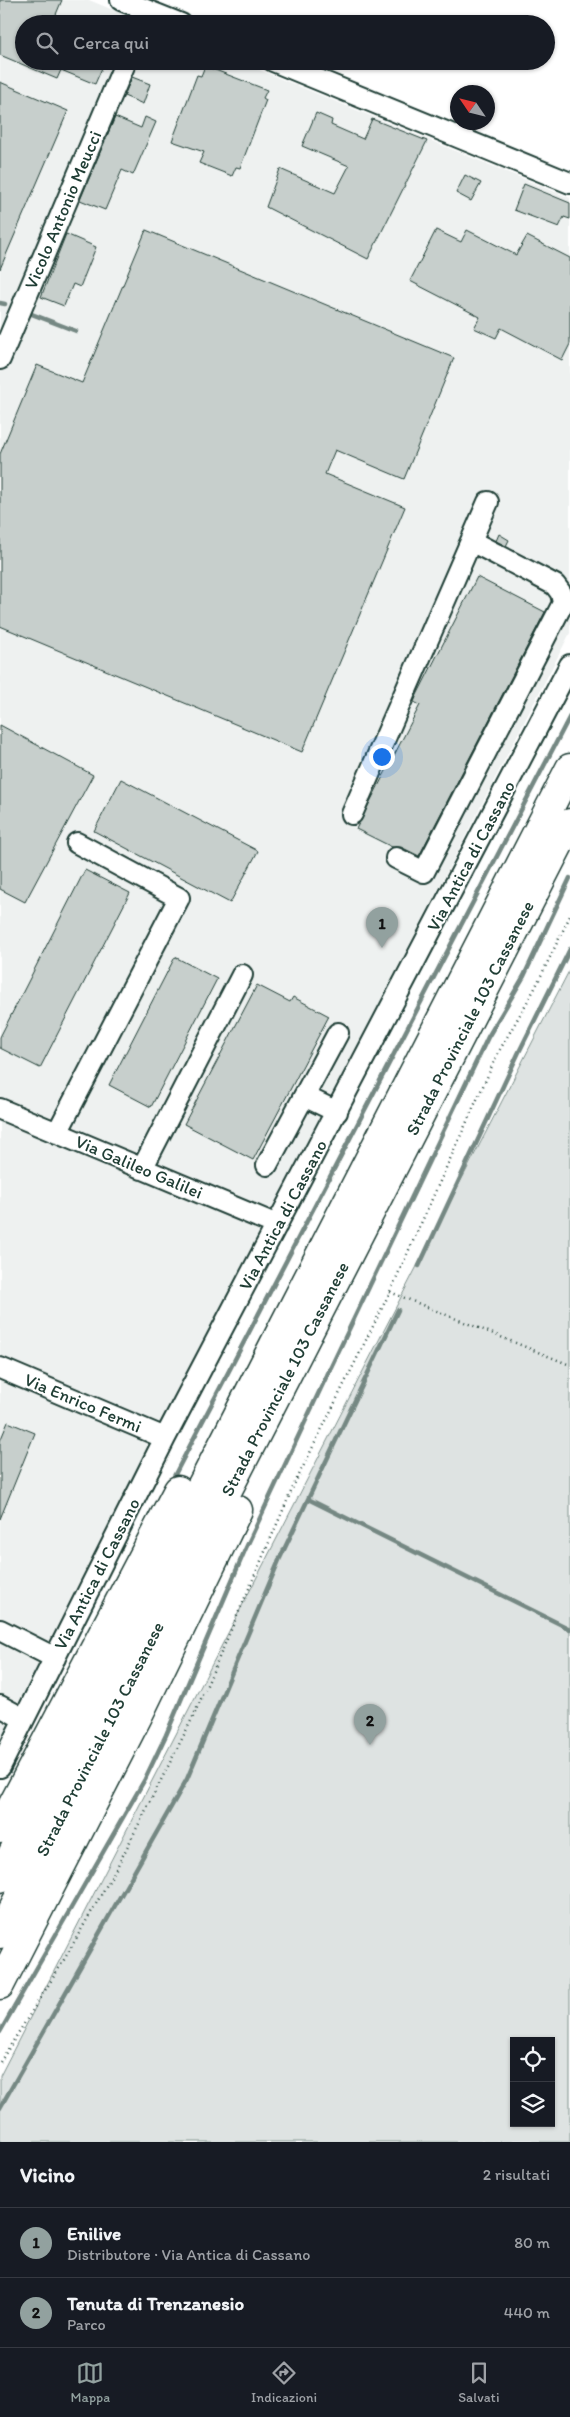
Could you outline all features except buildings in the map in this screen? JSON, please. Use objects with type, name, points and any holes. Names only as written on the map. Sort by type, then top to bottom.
[{"type":"highway","name":"Strada Provinciale 103 Cassanese","points":[[0,1878],[570,768]]},
{"type":"highway","name":"Strada Provinciale 103 Cassanese","points":[[0,1934],[570,823]]},
{"type":"highway","points":[[0,1985],[138,1716],[198,1594],[350,1277],[446,1063]]},
{"type":"highway","points":[[0,1830],[143,1555],[340,1193],[404,1091]]},
{"type":"street","points":[[121,0],[142,15]]},
{"type":"street","name":"Vicolo Antonio Meucci","points":[[0,359],[122,70]]},
{"type":"street","points":[[295,70],[570,183]]},
{"type":"street","points":[[352,814],[488,502]]},
{"type":"street","points":[[396,858],[424,872],[562,606],[562,596],[555,585],[471,542]]},
{"type":"street","name":"Via Antica di Cassano","points":[[0,1766],[165,1438],[570,665]]},
{"type":"street","points":[[57,1133],[179,898],[77,843]]},
{"type":"street","points":[[142,1169],[242,975]]},
{"type":"street","points":[[267,1165],[338,1033]]},
{"type":"street","points":[[304,1096],[337,1112]]},
{"type":"street","name":"Via Galileo Galilei","points":[[0,1110],[277,1225]]},
{"type":"street","name":"Via Enrico Fermi","points":[[0,1368],[165,1438]]},
{"type":"street","points":[[0,1630],[54,1658]]},
{"type":"street","points":[[0,1706],[24,1719]]},
{"type":"path","points":[[0,2062],[61,1965],[117,1867],[194,1715],[294,1485],[390,1292],[498,1053],[534,990],[570,916]]},
{"type":"path","points":[[390,1292],[570,1365]]},
{"type":"shaded area","points":[[0,0],[89,0],[125,15],[15,15],[15,70],[260,70],[570,198],[570,633],[0,1740]]},
{"type":"shaded area","points":[[570,969],[570,2142],[0,2142],[0,2076]]},
{"type":"waterway","points":[[0,303],[5,304]]},
{"type":"waterway","points":[[29,313],[76,331]]},
{"type":"waterway","points":[[171,1482],[570,716]]},
{"type":"waterway","points":[[0,2032],[145,1779],[166,1735],[245,1550],[320,1390],[488,1037],[524,976],[570,878]]},
{"type":"waterway","points":[[419,1266],[518,1054],[570,949]]},
{"type":"waterway","points":[[0,2108],[187,1779],[280,1558],[398,1310]]},
{"type":"waterway","points":[[308,1499],[570,1629]]},
{"type":"place","name":"Enilive","points":[[382,948]]},
{"type":"place","name":"Tenuta di Trenzanesio","points":[[370,1745]]}]
